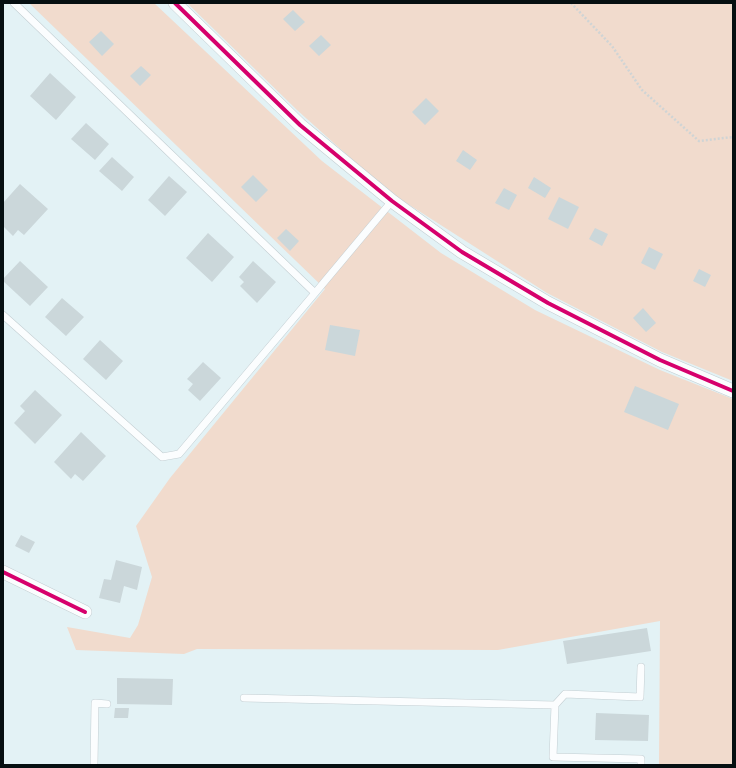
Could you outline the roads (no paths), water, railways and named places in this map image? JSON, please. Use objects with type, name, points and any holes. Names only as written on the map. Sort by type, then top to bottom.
[{"type":"street","points":[[175,3],[300,125],[392,202],[462,252],[548,303],[660,360],[733,390]]},
{"type":"street","points":[[3,572],[85,612]]},
{"type":"lane","points":[[14,3],[315,293]]},
{"type":"lane","points":[[3,315],[162,457],[179,454],[392,202]]},
{"type":"lane","points":[[641,667],[640,697],[566,694],[555,705],[553,757],[641,759],[641,765]]},
{"type":"lane","points":[[244,698],[555,705]]},
{"type":"lane","points":[[94,765],[95,703],[107,704]]}]
